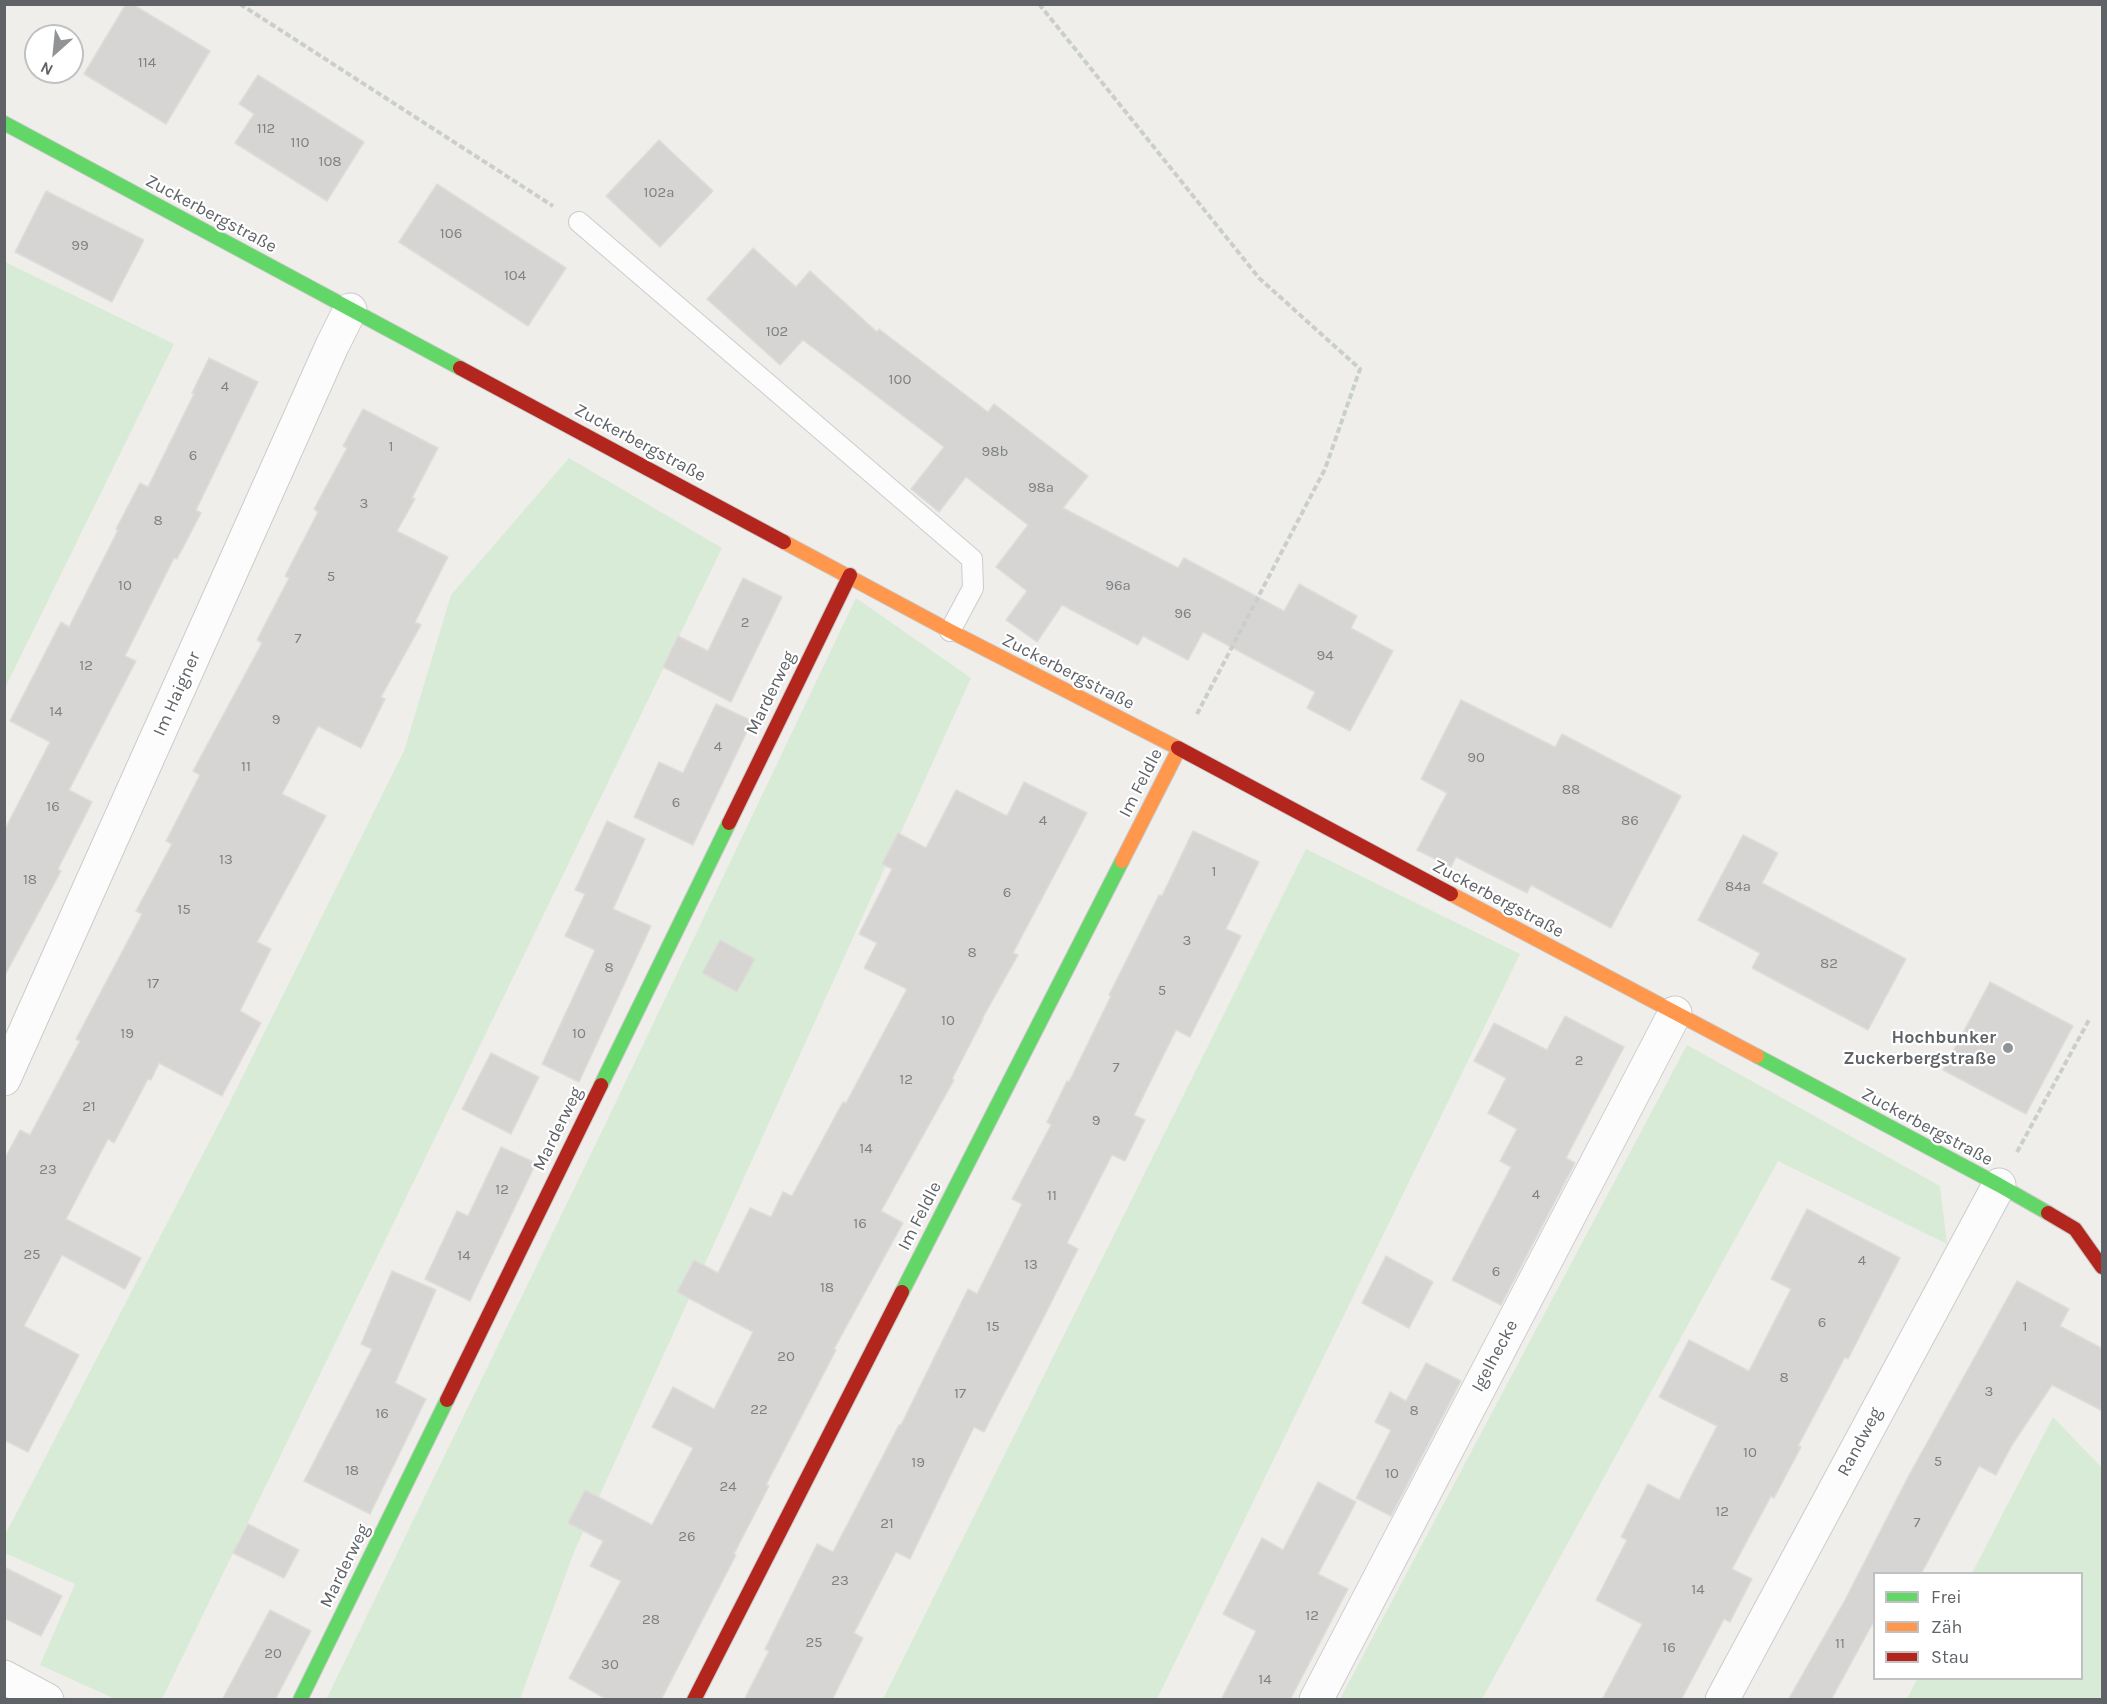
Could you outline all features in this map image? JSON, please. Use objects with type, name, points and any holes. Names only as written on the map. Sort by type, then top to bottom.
[{"type":"street","name":"Zuckerbergstraße","points":[[4,123],[350,310],[850,575],[950,631],[1999,1185],[2075,1229],[2103,1266]]},
{"type":"street","name":"Im Haigner","points":[[4,1079],[350,310]]},
{"type":"street","name":"Marderweg","points":[[300,1700],[850,575]]},
{"type":"street","name":"Im Feldle","points":[[694,1700],[1179,750]]},
{"type":"street","name":"Igelhecke","points":[[1316,1700],[1674,1013]]},
{"type":"street","name":"Randweg","points":[[1722,1700],[1999,1185]]},
{"type":"street","points":[[4,1677],[47,1700]]},
{"type":"lane","points":[[579,222],[972,559],[973,588],[950,631]]},
{"type":"path","points":[[240,4],[579,222]]},
{"type":"path","points":[[1039,4],[1259,278],[1360,369],[1325,469],[1179,750]]},
{"type":"path","points":[[1999,1185],[2090,1018]]},
{"type":"green space","points":[[5,262],[174,344],[5,688]]},
{"type":"green space","points":[[569,458],[722,548],[162,1699],[115,1699],[40,1665],[75,1584],[5,1553],[5,1535],[229,1104],[404,751],[451,595]]},
{"type":"green space","points":[[856,598],[971,678],[574,1552],[520,1699],[326,1700],[602,1131]]},
{"type":"green space","points":[[1306,849],[1520,954],[1157,1699],[883,1699]]},
{"type":"green space","points":[[1687,1045],[1940,1186],[1947,1244],[1778,1161],[1482,1699],[1340,1699]]},
{"type":"green space","points":[[2053,1417],[2102,1468],[2102,1699],[1907,1699],[1916,1680],[2083,1680],[2083,1572],[1973,1572]]},
{"type":"building","points":[[126,4],[132,4],[210,51],[166,124],[84,74]]},
{"type":"building","points":[[258,75],[364,142],[327,201],[235,143],[254,114],[239,104]]},
{"type":"building","points":[[659,140],[713,191],[660,247],[606,196]]},
{"type":"building","points":[[437,184],[566,268],[528,326],[399,242]]},
{"type":"building","points":[[46,191],[144,240],[112,302],[15,252]]},
{"type":"building","points":[[753,248],[796,287],[810,271],[877,332],[879,329],[988,412],[994,404],[1088,476],[1063,508],[1178,568],[1184,558],[1284,611],[1299,584],[1357,616],[1351,628],[1393,651],[1350,731],[1307,708],[1315,692],[1203,632],[1188,660],[1143,636],[1138,645],[1062,605],[1037,642],[1006,620],[1027,591],[996,567],[1028,525],[966,477],[939,512],[911,489],[944,447],[803,340],[780,365],[707,299]]},
{"type":"building","points":[[209,358],[258,382],[196,510],[201,513],[177,559],[174,558],[125,656],[136,661],[69,790],[92,802],[58,869],[61,871],[4,977],[4,831],[50,742],[10,721],[61,622],[69,627],[140,483],[148,487],[194,394],[192,393]]},
{"type":"building","points":[[363,409],[438,448],[412,498],[415,499],[397,531],[448,557],[415,622],[421,625],[381,697],[385,699],[361,748],[318,726],[282,794],[326,816],[257,942],[271,949],[240,1011],[261,1023],[222,1096],[159,1063],[114,1143],[108,1139],[66,1219],[141,1258],[125,1289],[62,1255],[24,1326],[79,1355],[28,1452],[4,1440],[4,1160],[20,1130],[30,1135],[80,1041],[76,1039],[142,914],[136,911],[172,844],[166,841],[200,775],[193,771],[262,643],[257,640],[289,578],[285,576],[318,512],[314,509],[347,448],[343,446]]},
{"type":"building","points":[[743,578],[782,597],[731,702],[663,667],[678,636],[708,651]]},
{"type":"building","points":[[1461,700],[1555,747],[1562,734],[1681,796],[1611,928],[1531,885],[1527,893],[1456,857],[1451,867],[1417,850],[1447,793],[1421,779]]},
{"type":"building","points":[[716,704],[752,721],[693,845],[634,817],[659,762],[683,773]]},
{"type":"building","points":[[1024,782],[1087,813],[1013,953],[1018,955],[982,1019],[952,1079],[954,1080],[881,1211],[903,1223],[834,1349],[836,1350],[766,1485],[769,1486],[734,1554],[736,1555],[661,1700],[608,1700],[569,1678],[621,1581],[590,1566],[603,1541],[568,1523],[585,1490],[652,1525],[693,1448],[652,1427],[673,1387],[714,1409],[753,1332],[677,1292],[694,1260],[718,1273],[750,1208],[771,1217],[783,1192],[792,1196],[843,1102],[846,1103],[907,989],[864,968],[877,943],[859,934],[892,869],[882,864],[898,833],[926,848],[956,790],[1007,816]]},
{"type":"building","points":[[607,821],[645,839],[613,909],[651,926],[579,1082],[542,1064],[595,950],[565,936],[585,894],[575,890]]},
{"type":"building","points":[[1193,831],[1259,862],[1226,929],[1241,936],[1190,1037],[1176,1030],[1134,1115],[1145,1120],[1125,1161],[1112,1155],[1067,1243],[1078,1249],[1046,1313],[984,1432],[974,1427],[910,1559],[896,1552],[854,1633],[863,1638],[832,1700],[744,1700],[769,1651],[765,1649],[817,1544],[833,1552],[901,1425],[968,1289],[977,1294],[1022,1204],[1012,1199],[1051,1125],[1047,1122]]},
{"type":"building","points":[[1743,835],[1778,853],[1762,883],[1906,959],[1868,1030],[1752,968],[1760,953],[1698,920]]},
{"type":"building","points":[[720,940],[755,959],[737,992],[702,973]]},
{"type":"building","name":"Hochbunker Zuckerbergstraße","points":[[1990,982],[2073,1026],[2026,1114],[1943,1070]]},
{"type":"building","points":[[1565,1016],[1624,1047],[1566,1158],[1575,1163],[1501,1305],[1452,1280],[1511,1167],[1500,1161],[1517,1129],[1488,1113],[1506,1078],[1474,1061],[1494,1023],[1547,1050]]},
{"type":"building","points":[[491,1053],[539,1077],[511,1134],[462,1109]]},
{"type":"building","points":[[501,1147],[536,1163],[470,1301],[425,1279],[457,1211],[468,1216]]},
{"type":"building","points":[[1807,1209],[1900,1258],[1848,1359],[1845,1357],[1798,1446],[1801,1447],[1774,1498],[1771,1496],[1732,1569],[1752,1579],[1730,1622],[1724,1619],[1681,1700],[1602,1700],[1642,1624],[1596,1600],[1627,1540],[1621,1537],[1648,1484],[1679,1500],[1717,1426],[1659,1397],[1689,1340],[1749,1371],[1791,1289],[1771,1279]]},
{"type":"building","points":[[1386,1256],[1433,1282],[1409,1328],[1362,1303]]},
{"type":"building","points":[[392,1271],[436,1290],[395,1383],[426,1399],[370,1514],[304,1481],[372,1349],[361,1344]]},
{"type":"building","points":[[2017,1281],[2069,1309],[2060,1326],[2103,1349],[2103,1411],[2052,1385],[2012,1445],[1996,1475],[1979,1466],[1922,1572],[1873,1572],[1873,1623],[1831,1700],[1788,1700],[1845,1600],[1908,1477]]},
{"type":"building","points":[[1426,1363],[1461,1381],[1391,1516],[1356,1498],[1391,1430],[1375,1422],[1390,1392],[1406,1401]]},
{"type":"building","points":[[1318,1482],[1356,1502],[1318,1574],[1348,1589],[1290,1700],[1221,1700],[1256,1631],[1223,1614],[1262,1538],[1283,1550]]},
{"type":"building","points":[[248,1524],[299,1550],[284,1578],[233,1553]]},
{"type":"building","points":[[4,1567],[62,1596],[41,1636],[4,1618]]},
{"type":"building","points":[[270,1610],[311,1631],[275,1700],[222,1700]]},
{"type":"traffic: fast","points":[[4,123],[460,368]]},
{"type":"traffic: fast","points":[[601,1085],[729,823]]},
{"type":"traffic: fast","points":[[902,1292],[1122,861]]},
{"type":"traffic: fast","points":[[1757,1056],[2048,1213]]},
{"type":"traffic: fast","points":[[300,1700],[447,1400]]},
{"type":"traffic: slow","points":[[784,542],[950,631],[1178,748]]},
{"type":"traffic: slow","points":[[1122,861],[1179,749]]},
{"type":"traffic: slow","points":[[1451,894],[1757,1056]]},
{"type":"traffic: jam","points":[[460,368],[784,542]]},
{"type":"traffic: jam","points":[[729,823],[850,575]]},
{"type":"traffic: jam","points":[[1178,748],[1451,894]]},
{"type":"traffic: jam","points":[[447,1400],[601,1085]]},
{"type":"traffic: jam","points":[[2048,1213],[2075,1229],[2102,1267]]},
{"type":"traffic: jam","points":[[694,1700],[902,1292]]},
{"type":"place","name":"Hochbunker Zuckerbergstraße","points":[[2008,1048]]}]
